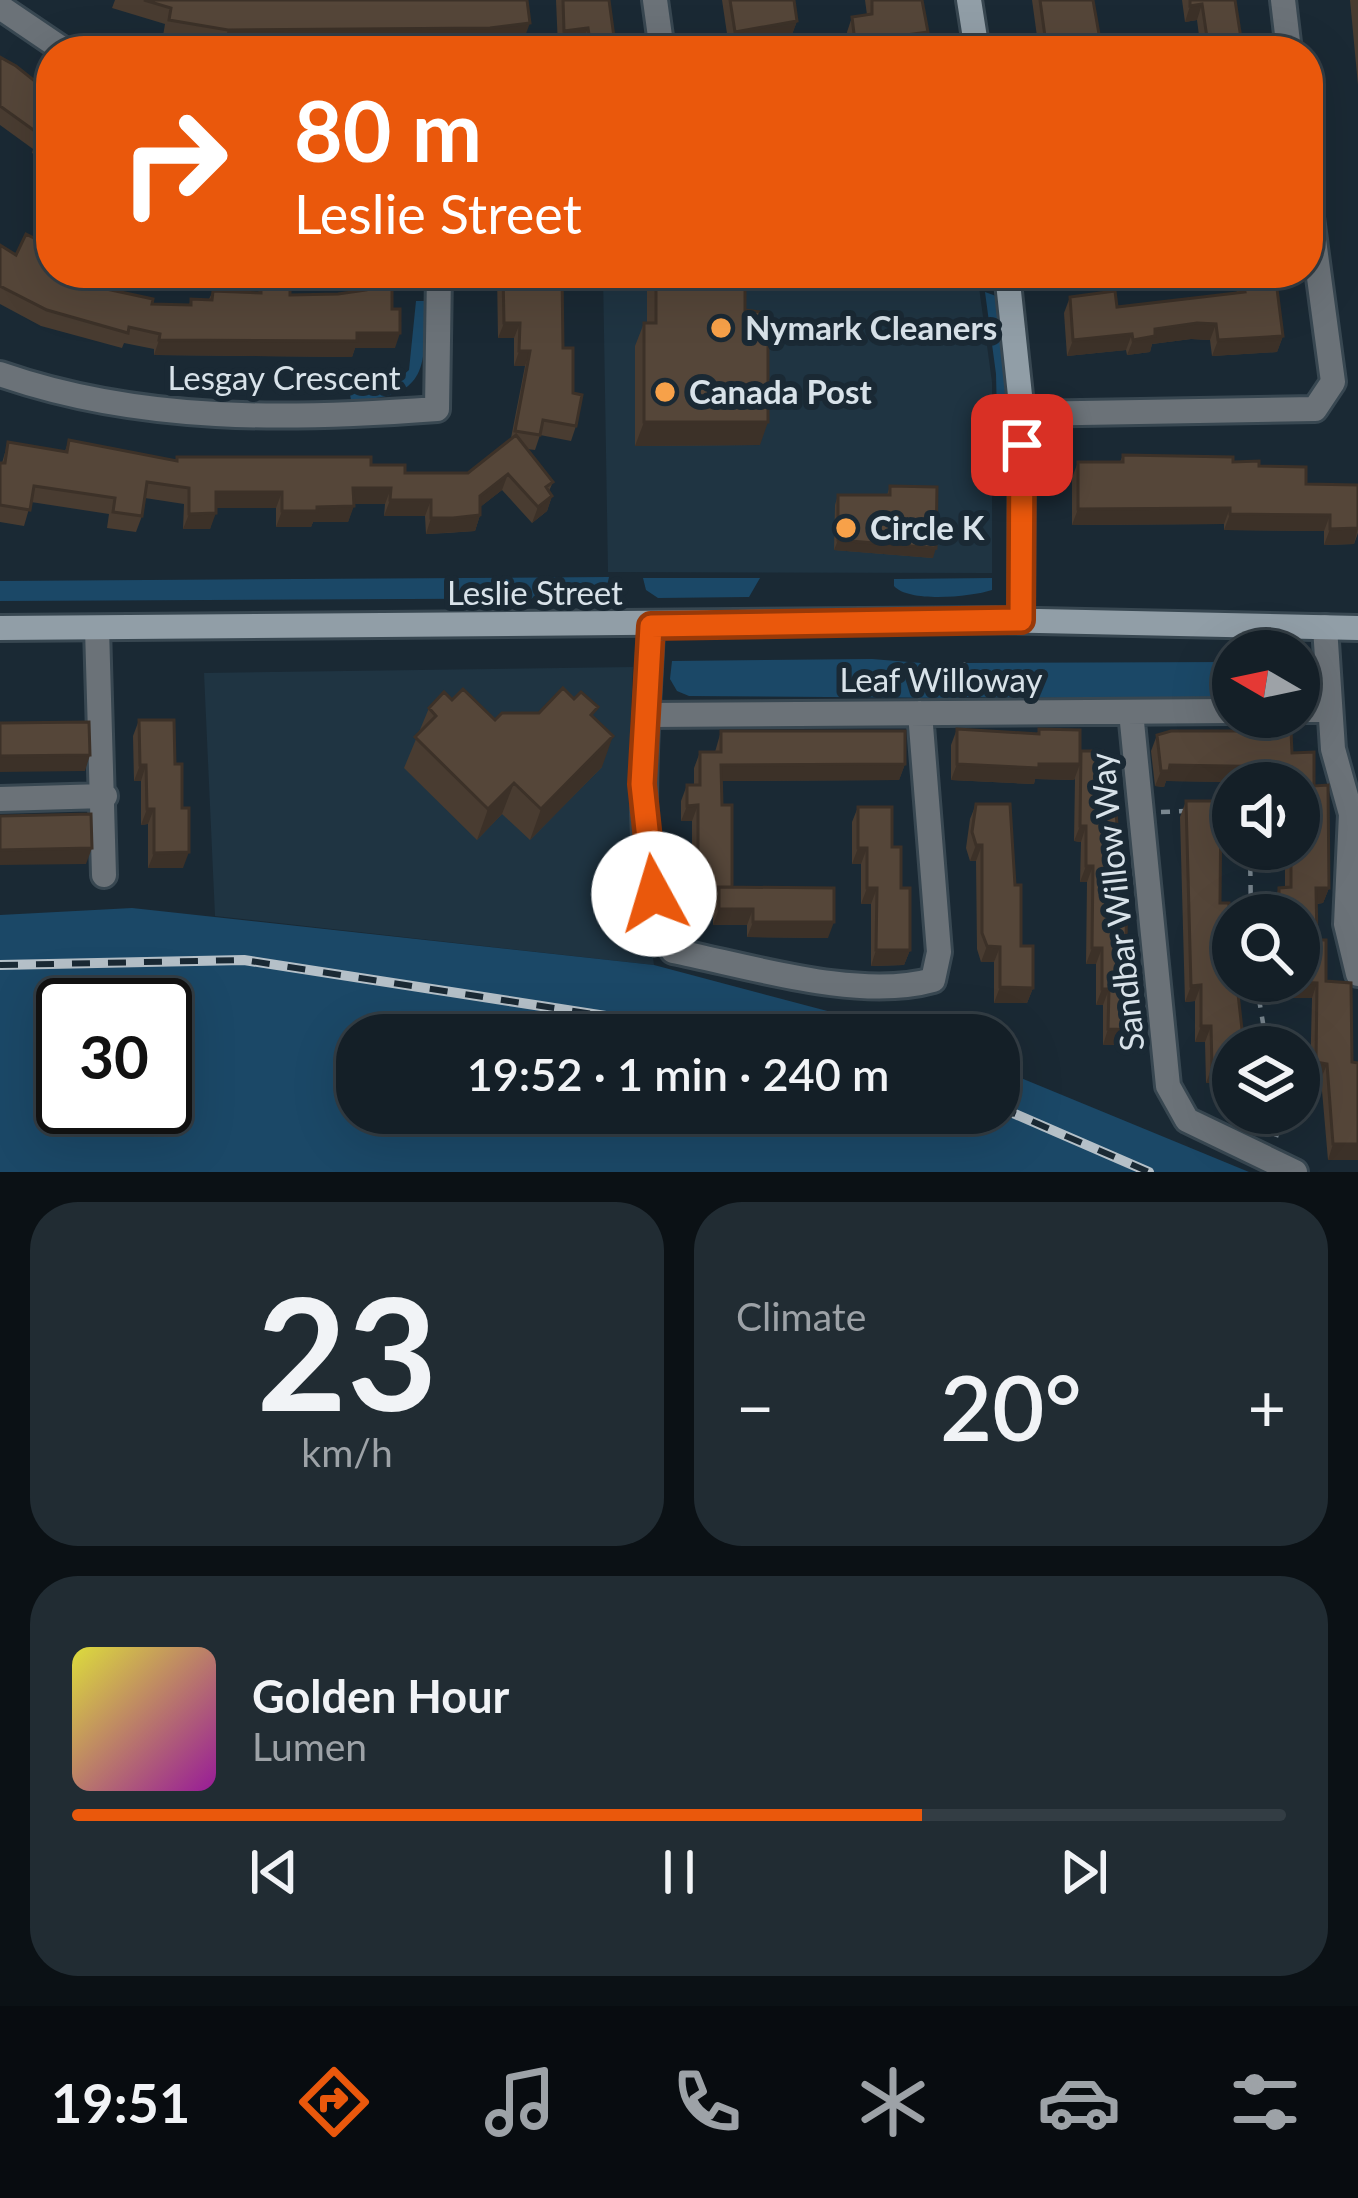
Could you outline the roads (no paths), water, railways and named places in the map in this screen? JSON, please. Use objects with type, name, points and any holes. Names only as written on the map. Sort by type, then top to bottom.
[{"type":"main road","points":[[969,0],[974,36]]},
{"type":"main road","points":[[1009,288],[1022,414],[1021,620]]},
{"type":"main road","name":"Leslie Street","points":[[0,628],[1021,620],[1358,628]]},
{"type":"street","points":[[655,0],[660,36]]},
{"type":"street","points":[[1282,0],[1287,36]]},
{"type":"street","points":[[0,7],[43,36]]},
{"type":"street","name":"Lesgay Crescent","points":[[0,374],[74,398],[195,416],[437,409],[439,288]]},
{"type":"street","points":[[1022,414],[1315,409],[1333,382],[1320,288]]},
{"type":"street","points":[[651,626],[642,784],[658,931],[673,951],[802,977],[904,988],[933,980],[939,952],[920,713]]},
{"type":"street","points":[[1325,627],[1333,748],[1351,814],[1346,924],[1358,974]]},
{"type":"street","points":[[97,628],[104,875]]},
{"type":"street","points":[[1320,710],[1329,710]]},
{"type":"street","name":"Leaf Willoway","points":[[649,715],[1212,711]]},
{"type":"street","name":"Sandbar Willow Way","points":[[1131,712],[1168,1086],[1187,1120],[1295,1172]]},
{"type":"street","points":[[0,800],[105,796]]},
{"type":"railway","points":[[0,965],[244,960],[593,1014]]},
{"type":"railway","points":[[1020,1116],[1149,1172]]},
{"type":"place","name":"Nymark Cleaners","points":[[721,328]]},
{"type":"place","name":"Canada Post","points":[[665,392]]},
{"type":"place","name":"Circle K","points":[[846,528]]}]
